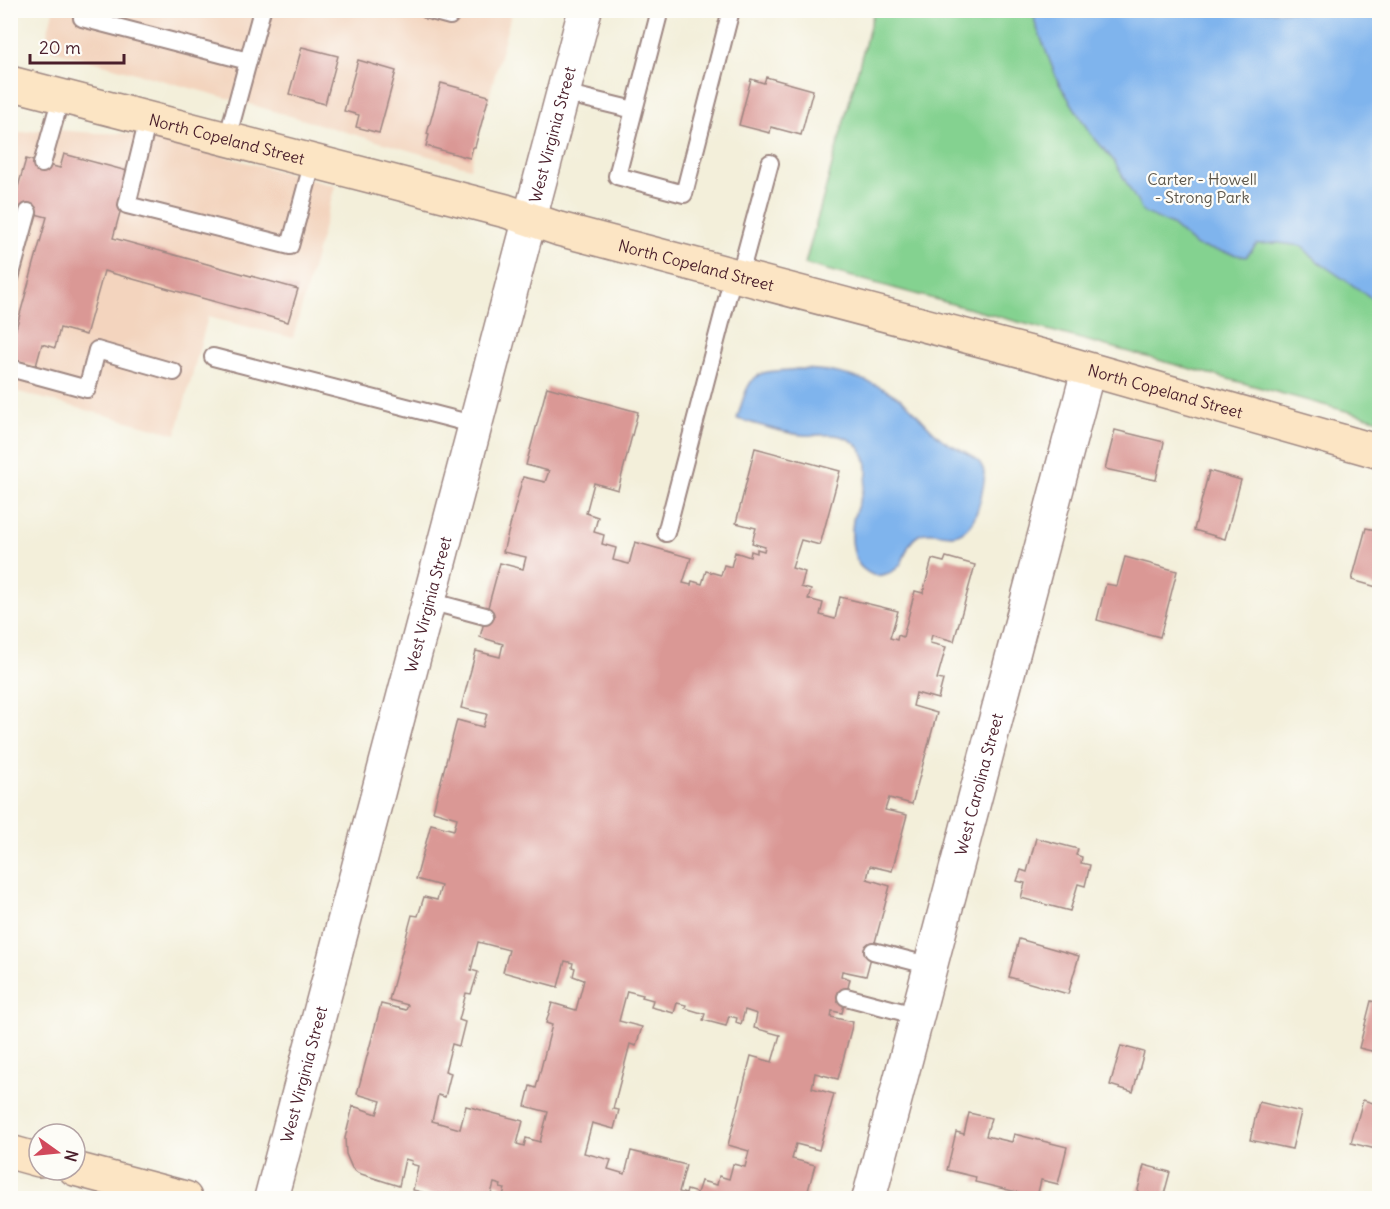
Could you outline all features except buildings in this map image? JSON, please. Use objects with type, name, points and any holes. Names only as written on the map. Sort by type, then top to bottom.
[{"type":"street","name":"West Virginia Street","points":[[271,1198],[585,10]]},
{"type":"street","name":"North Copeland Street","points":[[10,84],[506,211],[736,277],[1042,356],[1088,371],[1380,452]]},
{"type":"street","name":"West Carolina Street","points":[[869,1198],[1088,371]]},
{"type":"street","points":[[10,1152],[27,1157]]},
{"type":"street","points":[[87,1172],[185,1198]]},
{"type":"lane","points":[[84,10],[82,18],[248,61]]},
{"type":"lane","points":[[227,139],[262,10]]},
{"type":"lane","points":[[428,10],[450,16],[451,10]]},
{"type":"lane","points":[[660,10],[617,176],[684,194],[731,10]]},
{"type":"lane","points":[[564,93],[634,110]]},
{"type":"lane","points":[[42,164],[61,97]]},
{"type":"lane","points":[[148,119],[127,205],[290,246],[313,162]]},
{"type":"lane","points":[[666,532],[770,163]]},
{"type":"lane","points":[[10,278],[28,212]]},
{"type":"lane","points":[[10,368],[87,389],[98,350],[174,372]]},
{"type":"lane","points":[[213,357],[476,425]]},
{"type":"lane","points":[[429,601],[485,616]]},
{"type":"lane","points":[[873,951],[931,966]]},
{"type":"lane","points":[[846,997],[918,1016]]},
{"type":"shaded area","points":[[53,11],[512,11],[470,168],[44,48]]},
{"type":"shaded area","points":[[46,129],[141,134],[335,186],[293,338],[208,317],[176,434],[11,390],[10,160],[18,133]]},
{"type":"green space","name":"Carter - Howell - Strong Park","points":[[874,11],[1379,11],[1379,420],[805,264]]},
{"type":"water","points":[[1034,11],[1379,11],[1379,303],[1317,261],[1301,246],[1279,243],[1257,244],[1246,257],[1196,246],[1172,225],[1143,212],[1114,161],[1090,133],[1058,82],[1035,23]]},
{"type":"water","points":[[797,369],[837,373],[877,385],[906,403],[943,440],[977,460],[982,466],[984,482],[975,515],[966,529],[951,535],[931,533],[919,535],[913,539],[899,566],[886,574],[873,575],[862,568],[854,551],[852,530],[867,471],[863,453],[856,444],[840,436],[795,434],[737,419],[745,392],[752,380],[767,372]]}]
